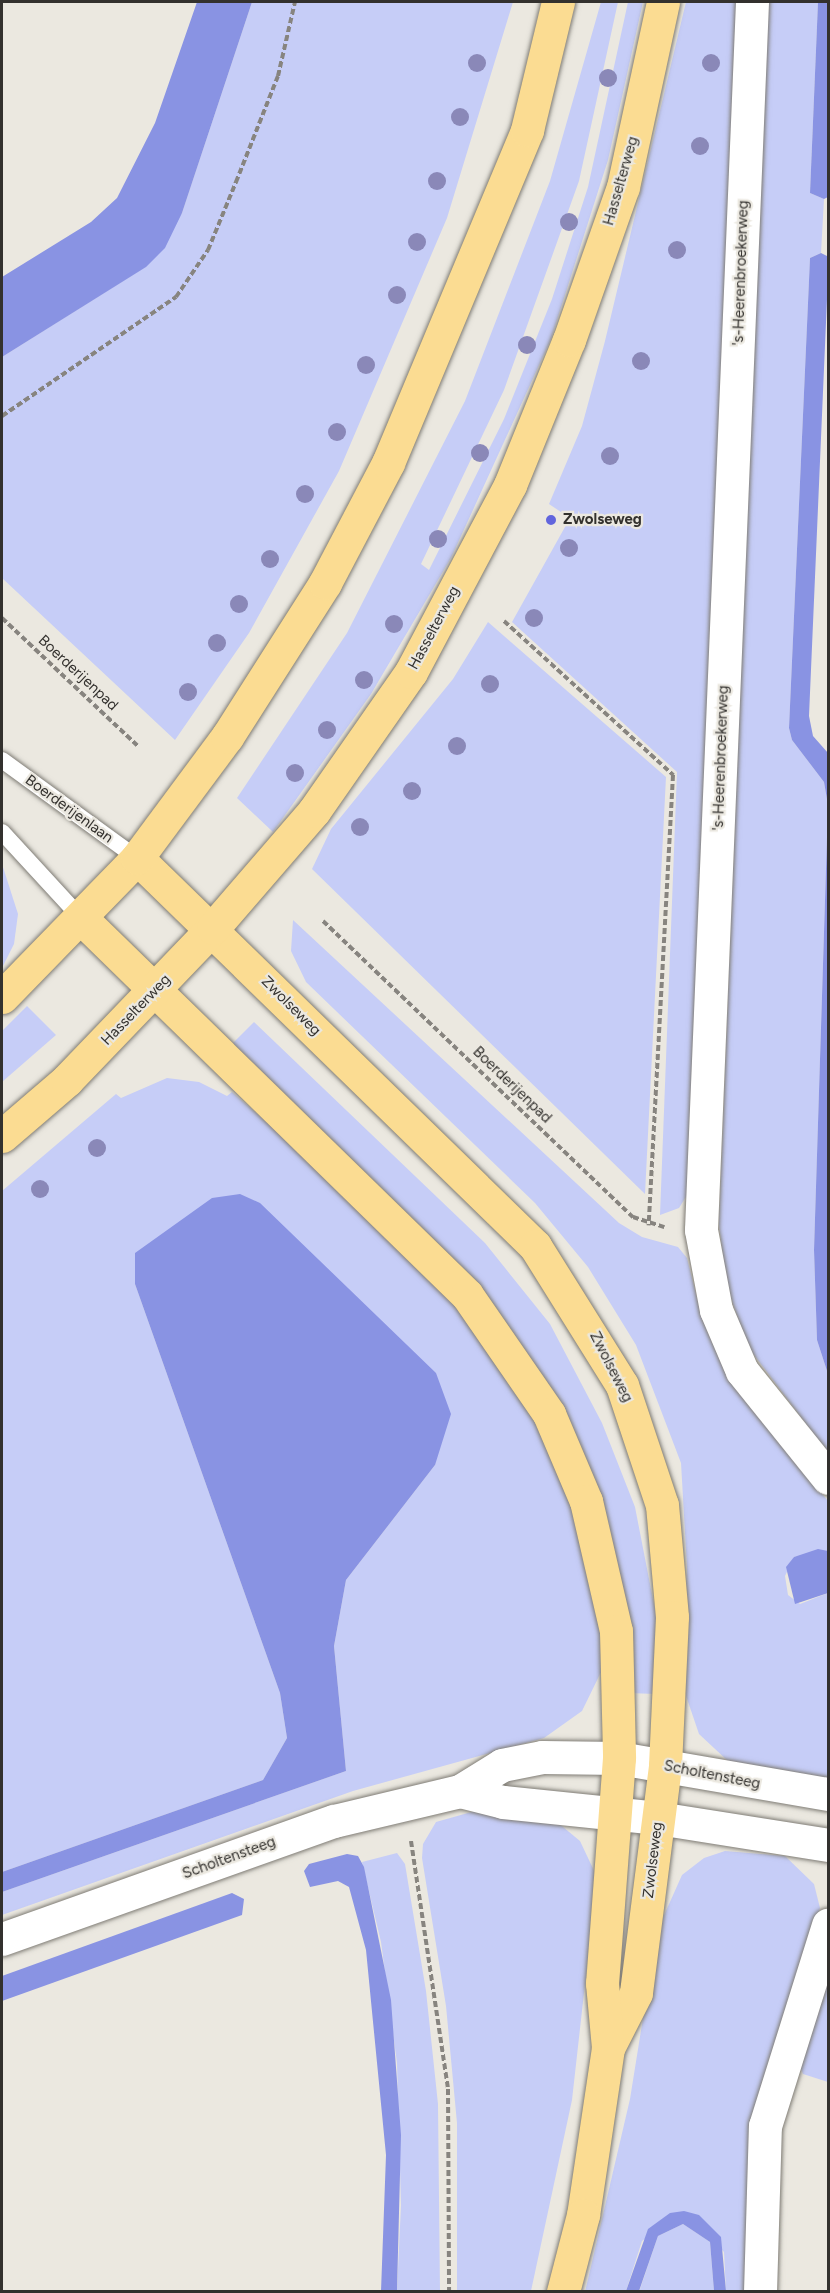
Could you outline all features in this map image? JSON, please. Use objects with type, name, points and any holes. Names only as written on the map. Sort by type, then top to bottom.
[{"type":"main road","points":[[2,997],[82,919],[136,858],[240,718],[326,583],[388,464],[526,130],[558,2]]},
{"type":"main road","name":"Hasselterweg","points":[[2,1136],[67,1080],[154,993],[213,928],[314,811],[411,672],[510,484],[623,187],[663,2]]},
{"type":"main road","name":"Zwolseweg","points":[[136,858],[213,928],[535,1246],[598,1339],[622,1385],[662,1505],[672,1617],[665,1766],[636,1993],[608,2048]]},
{"type":"main road","name":"Zwolseweg","points":[[82,919],[154,993],[400,1224],[474,1304],[520,1366],[569,1457],[601,1549],[616,1631],[619,1758],[617,1815],[602,1983],[608,2048],[583,2215],[563,2292]]},
{"type":"street","name":"'s-Heerenbroekerweg","points":[[752,2],[700,1230],[716,1310],[742,1371],[828,1478]]},
{"type":"street","name":"Scholtensteeg","points":[[2,1939],[334,1821],[404,1802],[460,1791],[502,1765],[542,1757],[619,1758],[828,1794]]},
{"type":"street","name":"Scholtensteeg","points":[[460,1791],[503,1802],[658,1818],[828,1845]]},
{"type":"street","points":[[760,2292],[765,2126],[828,1925]]},
{"type":"lane","name":"Boerderijenlaan","points":[[2,760],[136,858]]},
{"type":"lane","points":[[2,832],[82,919]]},
{"type":"path","points":[[2,416],[176,297],[208,250],[236,182],[278,76],[295,2]]},
{"type":"path","name":"Boerderijenpad","points":[[2,618],[138,746]]},
{"type":"path","points":[[504,621],[673,776],[649,1225]]},
{"type":"path","name":"Boerderijenpad","points":[[323,921],[633,1217],[649,1225],[700,1230]]},
{"type":"path","points":[[404,1802],[448,2089],[449,2292]]},
{"type":"shaded area","points":[[252,2],[513,2],[447,218],[339,471],[249,633],[175,740],[2,578],[2,357],[145,267],[182,213]]},
{"type":"shaded area","points":[[601,2],[618,2],[579,181],[504,390],[421,564],[429,570],[504,419],[552,299],[588,187],[628,2],[643,2],[608,160],[551,339],[451,558],[371,694],[273,832],[237,798],[347,633],[465,401],[550,181]]},
{"type":"shaded area","points":[[686,2],[737,2],[689,1192],[679,1208],[660,1215],[677,772],[512,622],[570,518],[549,504],[582,426],[605,341]]},
{"type":"shaded area","points":[[767,2],[818,2],[810,193],[824,199],[821,253],[810,258],[789,728],[792,740],[824,782],[828,805],[814,1250],[817,1340],[828,1374],[828,1453],[748,1347],[726,1284],[719,1224]]},
{"type":"shaded area","points":[[488,622],[666,777],[645,1194],[312,869],[331,829],[453,679]]},
{"type":"shaded area","points":[[2,864],[18,914],[14,944],[2,968]]},
{"type":"shaded area","points":[[293,920],[619,1223],[642,1237],[678,1247],[687,1258],[702,1318],[728,1379],[828,1501],[828,1551],[794,1557],[785,1576],[788,1595],[800,1604],[828,1593],[828,1780],[729,1762],[699,1734],[682,1684],[687,1567],[681,1463],[636,1345],[588,1267],[535,1203],[306,982],[291,951]]},
{"type":"shaded area","points":[[27,1006],[56,1035],[2,1082],[2,1031]]},
{"type":"shaded area","points":[[254,1022],[485,1243],[550,1324],[602,1423],[635,1507],[656,1615],[655,1694],[629,1693],[565,1424],[227,1049]]},
{"type":"shaded area","points":[[167,1078],[199,1082],[227,1096],[232,1092],[359,1203],[491,1342],[560,1466],[598,1600],[602,1670],[582,1711],[544,1738],[353,1791],[2,1915],[2,1892],[346,1771],[334,1646],[346,1580],[435,1465],[135,1284],[280,1693],[287,1738],[263,1780],[2,1872],[2,1191],[116,1094],[121,1098]]},
{"type":"shaded area","points":[[482,1809],[557,1822],[580,1841],[597,1877],[572,2100],[531,2291],[457,2291],[457,2123],[446,2006],[422,1858],[423,1844],[436,1822]]},
{"type":"shaded area","points":[[725,1851],[785,1856],[814,1884],[820,1908],[750,2127],[746,2291],[726,2291],[724,2252],[684,2211],[642,2241],[626,2291],[585,2292],[630,2099],[657,1931],[682,1875],[704,1858]]},
{"type":"shaded area","points":[[397,1853],[405,1864],[426,1991],[438,2104],[440,2291],[397,2291],[401,2205],[397,2063],[381,1942],[362,1862]]},
{"type":"shaded area","points":[[828,1971],[828,2082],[803,2074],[798,2062]]},
{"type":"shaded area","points":[[683,2224],[710,2242],[714,2291],[639,2292],[658,2236]]},
{"type":"water","points":[[197,2],[252,2],[182,213],[165,248],[146,267],[2,357],[2,277],[91,222],[117,198],[155,123]]},
{"type":"water","points":[[818,2],[828,2],[828,197],[824,199],[810,193]]},
{"type":"water","points":[[821,253],[827,256],[828,276],[809,716],[813,736],[828,753],[828,805],[824,782],[792,740],[789,728],[810,258]]},
{"type":"water","points":[[828,805],[828,1374],[817,1340],[814,1250]]},
{"type":"water","points":[[240,1194],[260,1203],[436,1373],[451,1414],[435,1465],[346,1580],[334,1646],[346,1771],[2,1892],[2,1872],[263,1780],[287,1738],[280,1693],[135,1284],[135,1253],[212,1198]]},
{"type":"water","points":[[818,1549],[828,1551],[828,1593],[795,1604],[786,1567],[794,1557]]},
{"type":"water","points":[[347,1854],[358,1856],[364,1867],[391,2000],[401,2135],[397,2291],[381,2291],[386,2155],[366,1950],[349,1887],[338,1881],[310,1887],[304,1871],[309,1864]]},
{"type":"water","points":[[232,1893],[244,1899],[242,1915],[2,2001],[2,1976]]},
{"type":"water","points":[[684,2211],[699,2215],[721,2237],[726,2291],[714,2291],[710,2242],[683,2224],[658,2236],[639,2291],[626,2291],[648,2229],[670,2213]]},
{"type":"place","name":"Zwolseweg","points":[[551,520]]}]
